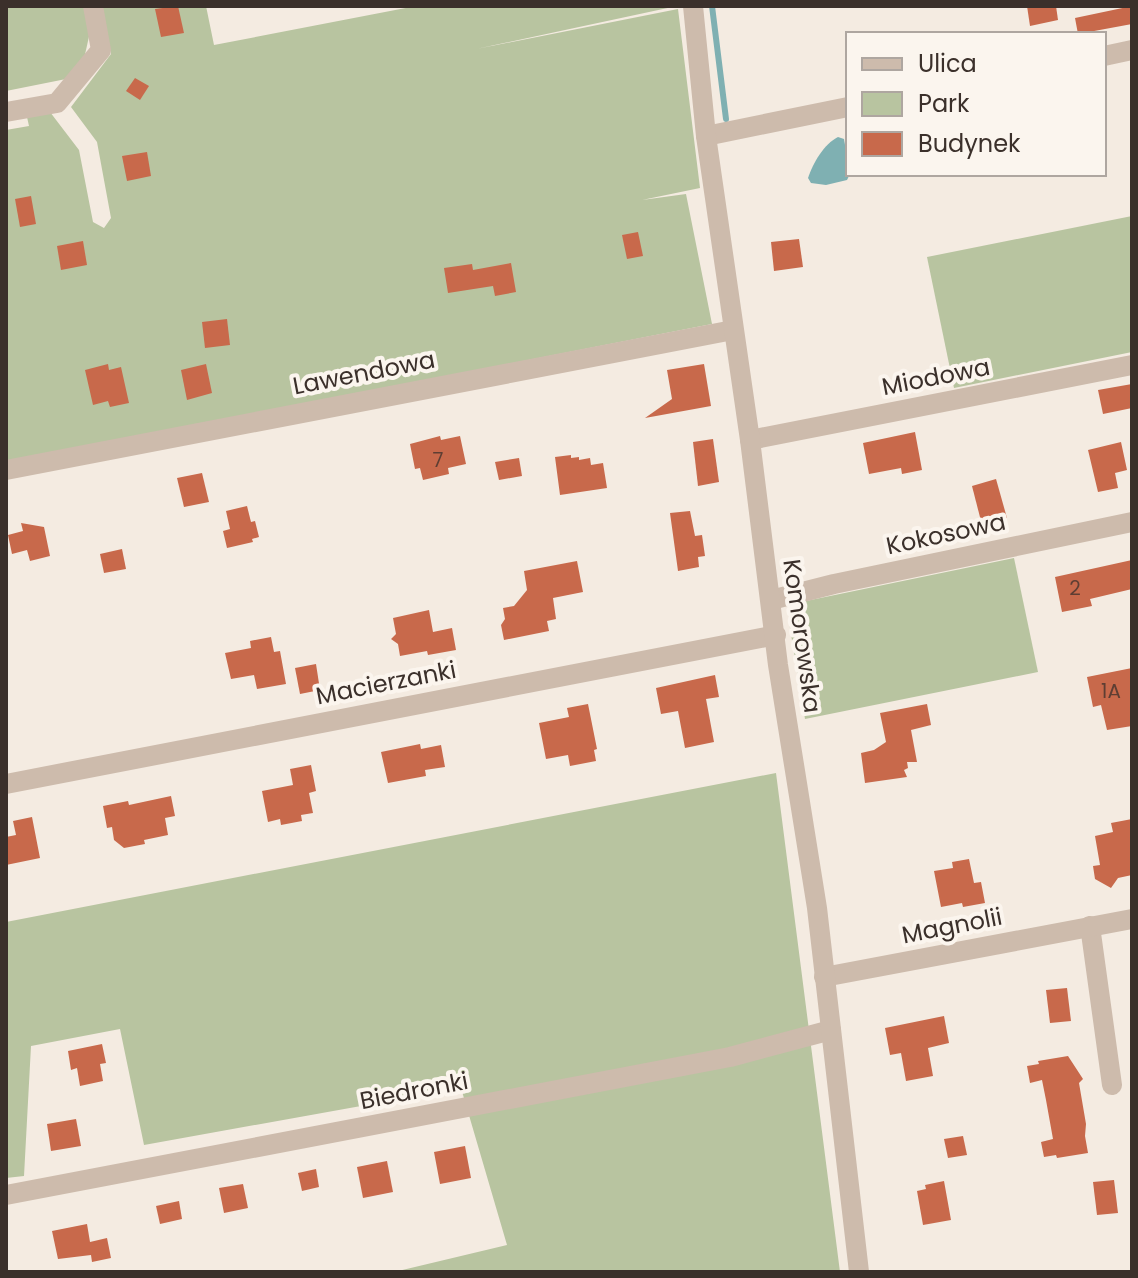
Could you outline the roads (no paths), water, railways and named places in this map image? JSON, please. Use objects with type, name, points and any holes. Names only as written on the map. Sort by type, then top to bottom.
[{"type":"street","points":[[6,112],[57,103],[101,50],[93,6]]},
{"type":"street","name":"Komorowska","points":[[693,6],[706,136],[817,908],[859,1272]]},
{"type":"street","points":[[1106,56],[1132,50]]},
{"type":"street","points":[[706,136],[846,107]]},
{"type":"street","name":"Lawendowa","points":[[6,470],[733,330]]},
{"type":"street","name":"Miodowa","points":[[750,440],[1132,365]]},
{"type":"street","name":"Kokosowa","points":[[771,600],[1132,522]]},
{"type":"street","name":"Macierzanki","points":[[6,784],[776,635]]},
{"type":"street","name":"Magnolii","points":[[824,977],[1132,919]]},
{"type":"street","points":[[1090,926],[1112,1085]]},
{"type":"street","name":"Biedronki","points":[[6,1195],[730,1057],[831,1030]]},
{"type":"water","points":[[838,137],[844,139],[846,176],[849,176],[847,180],[826,185],[811,183],[808,178],[828,144]]},
{"type":"waterway","points":[[712,6],[726,119]]}]
